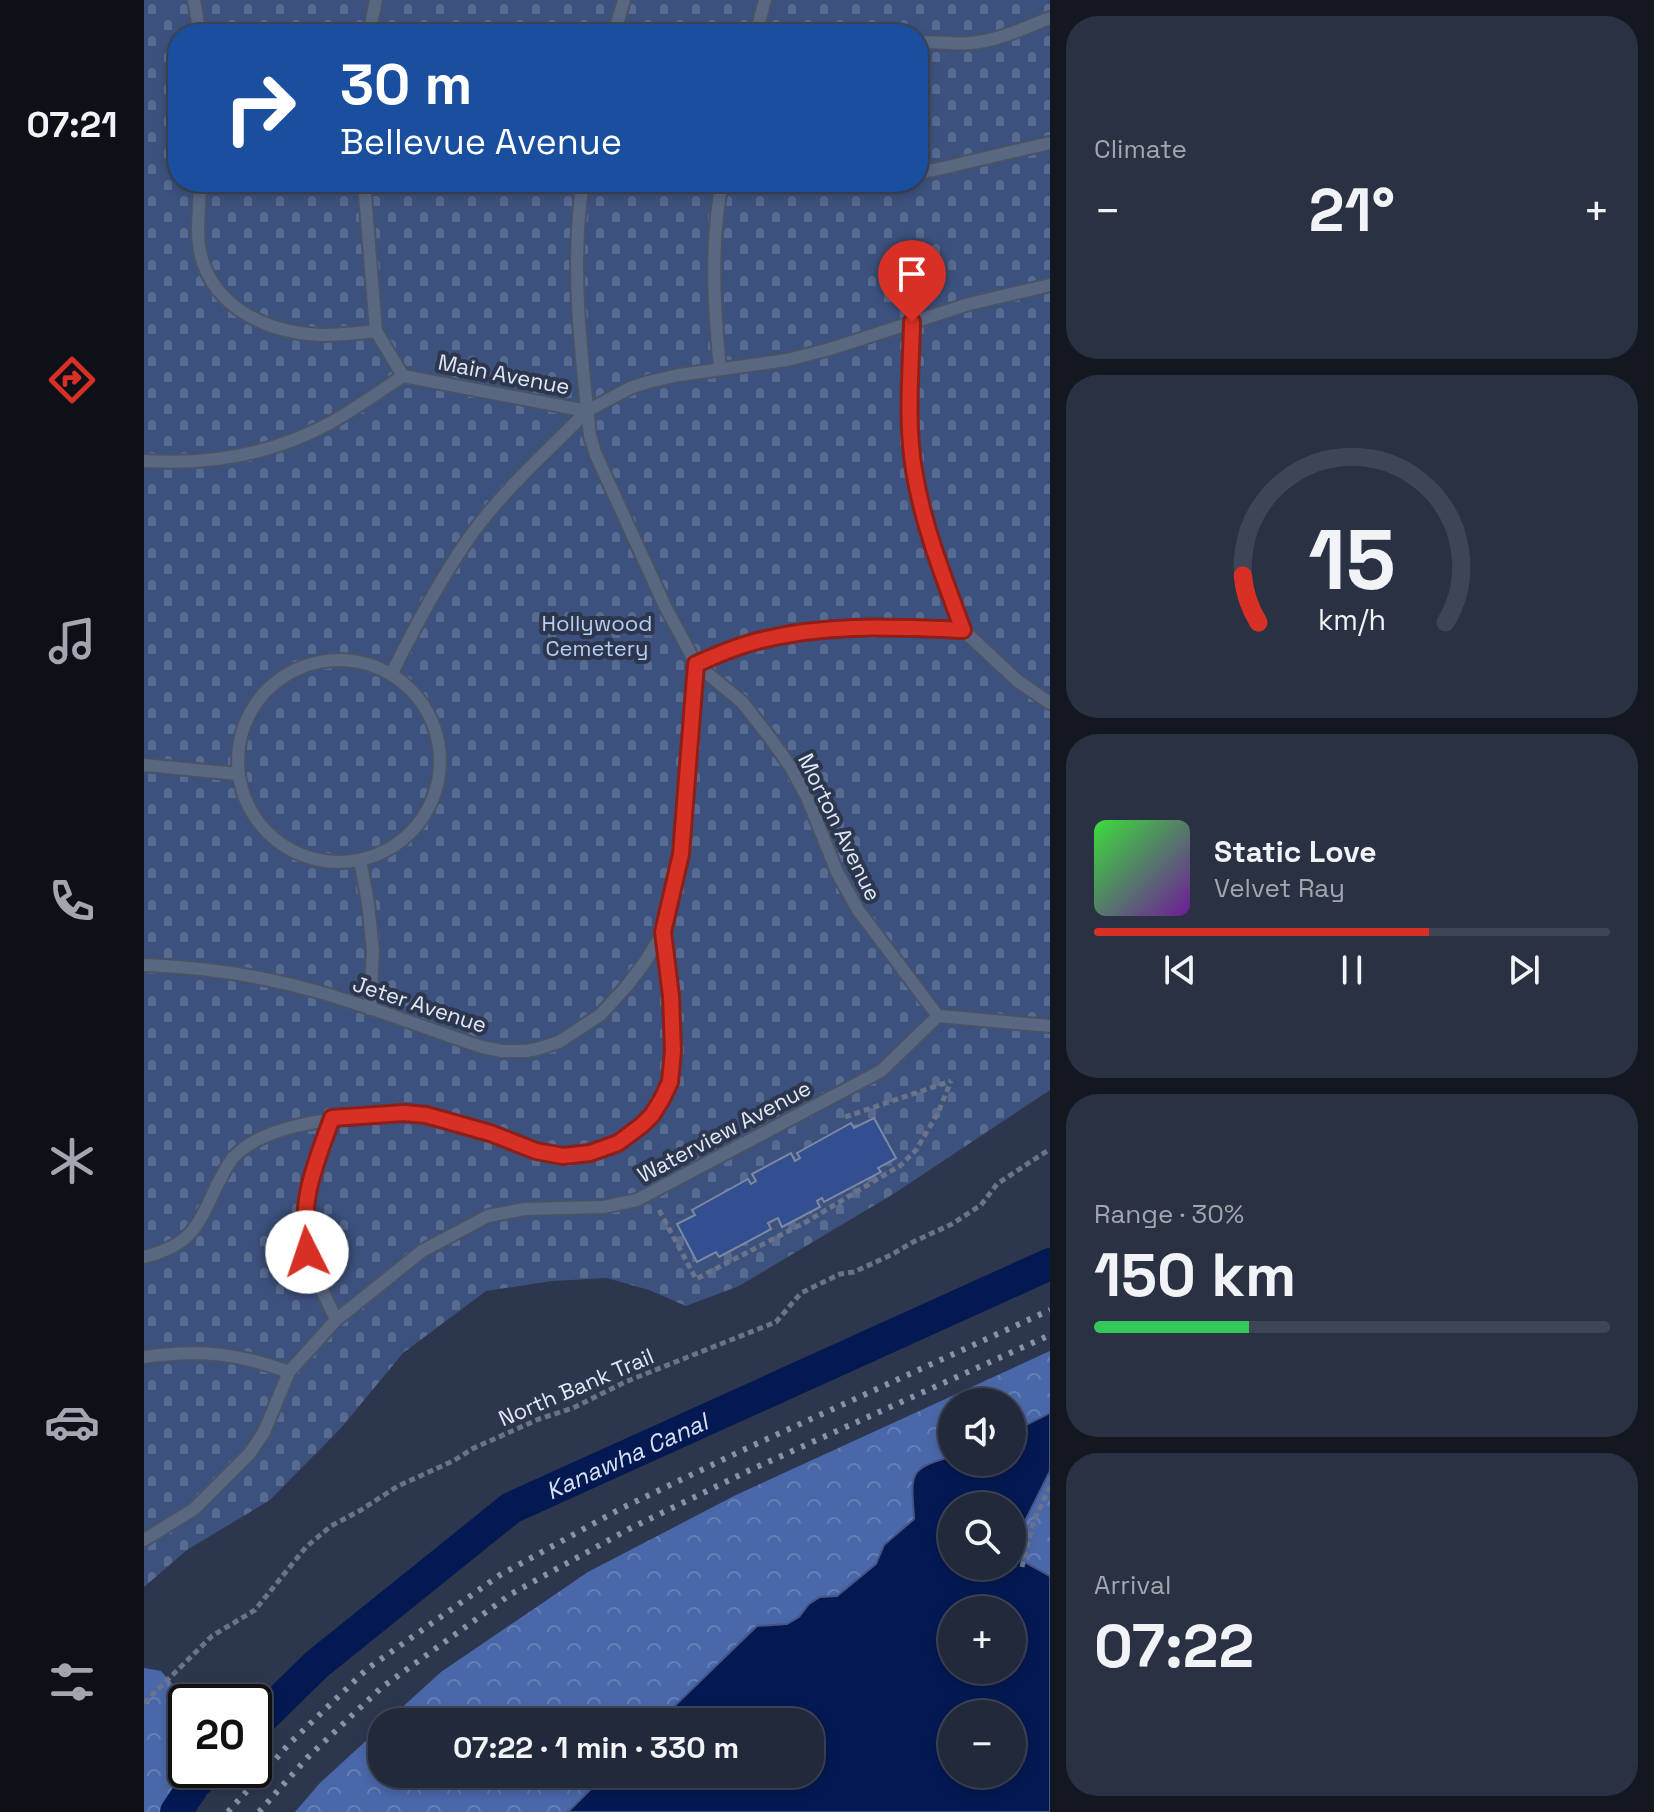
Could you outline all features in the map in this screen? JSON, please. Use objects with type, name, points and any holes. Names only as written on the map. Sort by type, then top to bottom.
[{"type":"lane","points":[[194,0],[198,24]]},
{"type":"lane","points":[[371,24],[376,0]]},
{"type":"lane","points":[[617,24],[624,0]]},
{"type":"lane","points":[[759,24],[765,0]]},
{"type":"lane","points":[[928,41],[976,42],[1006,35],[1050,18]]},
{"type":"lane","points":[[928,171],[1050,143]]},
{"type":"lane","points":[[200,192],[201,255],[209,275],[229,303],[255,320],[293,332],[334,335],[376,331]]},
{"type":"lane","points":[[365,192],[376,331],[403,376]]},
{"type":"lane","points":[[582,192],[578,242],[579,298],[590,436],[665,606],[696,664],[755,641],[814,630],[868,627],[963,630]]},
{"type":"lane","points":[[720,369],[714,254],[721,192]]},
{"type":"lane","name":"Main Avenue","points":[[144,461],[212,461],[261,450],[331,423],[403,376],[587,411],[648,382],[787,360],[990,298],[1050,285]]},
{"type":"lane","points":[[912,322],[910,412],[914,468],[928,536],[963,630],[1019,682],[1050,703]]},
{"type":"lane","points":[[392,673],[430,598],[470,537],[503,496],[587,411]]},
{"type":"lane","points":[[345,660],[392,673],[420,700],[434,725],[440,754],[438,782],[428,809],[410,833],[387,850],[360,860],[315,859],[286,847],[263,828],[246,803],[238,774],[238,744],[247,716],[264,692],[287,673],[315,662],[345,660]]},
{"type":"lane","name":"Jeter Avenue","points":[[144,965],[225,973],[322,993],[502,1051],[526,1051],[559,1042],[600,1015],[645,962],[663,932],[681,854],[696,664]]},
{"type":"lane","name":"Morton Avenue","points":[[696,664],[742,702],[790,766],[807,797],[837,872],[858,910],[938,1016]]},
{"type":"lane","points":[[144,765],[238,774]]},
{"type":"lane","points":[[360,860],[373,951],[370,1009]]},
{"type":"lane","points":[[144,1257],[176,1246],[197,1228],[230,1161],[240,1151],[266,1136],[295,1126],[332,1118],[404,1113],[426,1115],[490,1133],[536,1151],[563,1156],[590,1153],[618,1143],[652,1115],[670,1082],[673,1051],[671,996],[663,932]]},
{"type":"lane","points":[[938,1016],[1050,1026]]},
{"type":"lane","name":"Waterview Avenue","points":[[144,1540],[194,1509],[250,1453],[264,1432],[289,1372],[336,1320],[422,1251],[488,1216],[525,1209],[603,1207],[637,1200],[881,1071],[938,1016]]},
{"type":"lane","points":[[332,1118],[310,1179],[304,1230],[307,1252],[336,1320]]},
{"type":"lane","points":[[144,1357],[215,1353],[257,1360],[289,1372]]},
{"type":"path","points":[[650,1193],[696,1279],[806,1222],[901,1165],[916,1150],[938,1113],[951,1081],[844,1118]]},
{"type":"path","name":"North Bank Trail","points":[[144,1703],[212,1636],[255,1610],[306,1547],[331,1526],[398,1486],[474,1448],[539,1419],[573,1408],[625,1382],[776,1322],[801,1293],[840,1274],[854,1272],[952,1224],[981,1205],[997,1184],[1050,1149]]},
{"type":"path","points":[[1026,1551],[1034,1520],[1050,1487]]},
{"type":"green space","name":"Hollywood Cemetery","points":[[144,0],[1050,0],[1050,1090],[895,1193],[739,1286],[686,1306],[649,1290],[607,1278],[552,1281],[486,1291],[403,1353],[341,1428],[270,1500],[187,1550],[144,1587]]},
{"type":"green space","points":[[1050,1351],[1050,1413],[1026,1425],[1026,1388],[969,1388]]},
{"type":"green space","points":[[938,1402],[938,1461],[926,1465],[915,1476],[912,1493],[914,1519],[884,1545],[876,1564],[837,1596],[820,1597],[787,1624],[757,1626],[672,1708],[401,1708],[441,1672],[588,1572],[736,1495]]},
{"type":"green space","points":[[1050,1471],[1050,1576],[1026,1563],[1026,1519]]},
{"type":"green space","points":[[144,1668],[161,1671],[173,1684],[168,1684],[168,1788],[212,1788],[193,1812],[144,1812]]},
{"type":"green space","points":[[368,1739],[368,1788],[592,1788],[568,1812],[295,1812],[320,1783]]},
{"type":"shaded area","points":[[1050,1413],[1050,1471],[1026,1519],[1026,1492],[938,1492],[938,1580],[1026,1580],[1026,1563],[1050,1576],[1050,1812],[568,1812],[592,1788],[824,1788],[824,1708],[672,1708],[757,1626],[787,1624],[820,1597],[837,1596],[876,1564],[884,1545],[914,1519],[912,1493],[915,1476],[926,1465],[937,1461],[938,1476],[1026,1476],[1026,1425]]},
{"type":"building","points":[[874,1118],[896,1158],[878,1168],[881,1172],[824,1202],[822,1198],[817,1201],[820,1207],[782,1227],[778,1218],[768,1223],[771,1229],[719,1257],[716,1252],[697,1262],[677,1224],[695,1215],[692,1210],[748,1179],[751,1184],[756,1181],[752,1174],[791,1153],[795,1161],[800,1158],[797,1153],[851,1123],[854,1128]]},
{"type":"waterway","name":"Kanawha Canal","points":[[272,1708],[316,1665],[511,1508],[1050,1264]]},
{"type":"waterway","name":"Kanawha Canal","points":[[176,1812],[192,1788]]},
{"type":"railway","points":[[228,1812],[289,1744],[367,1669],[500,1575],[620,1509],[1050,1310]]},
{"type":"railway","points":[[259,1812],[307,1758],[381,1688],[511,1594],[629,1529],[748,1471],[1050,1335]]},
{"type":"route","points":[[307,1252],[305,1204],[310,1179],[332,1118],[404,1113],[426,1115],[490,1133],[536,1151],[563,1156],[603,1150],[631,1134],[652,1115],[670,1082],[673,1051],[671,996],[663,932],[681,854],[696,664],[755,641],[814,630],[868,627],[963,630],[928,536],[914,468],[910,412],[912,322]]}]
